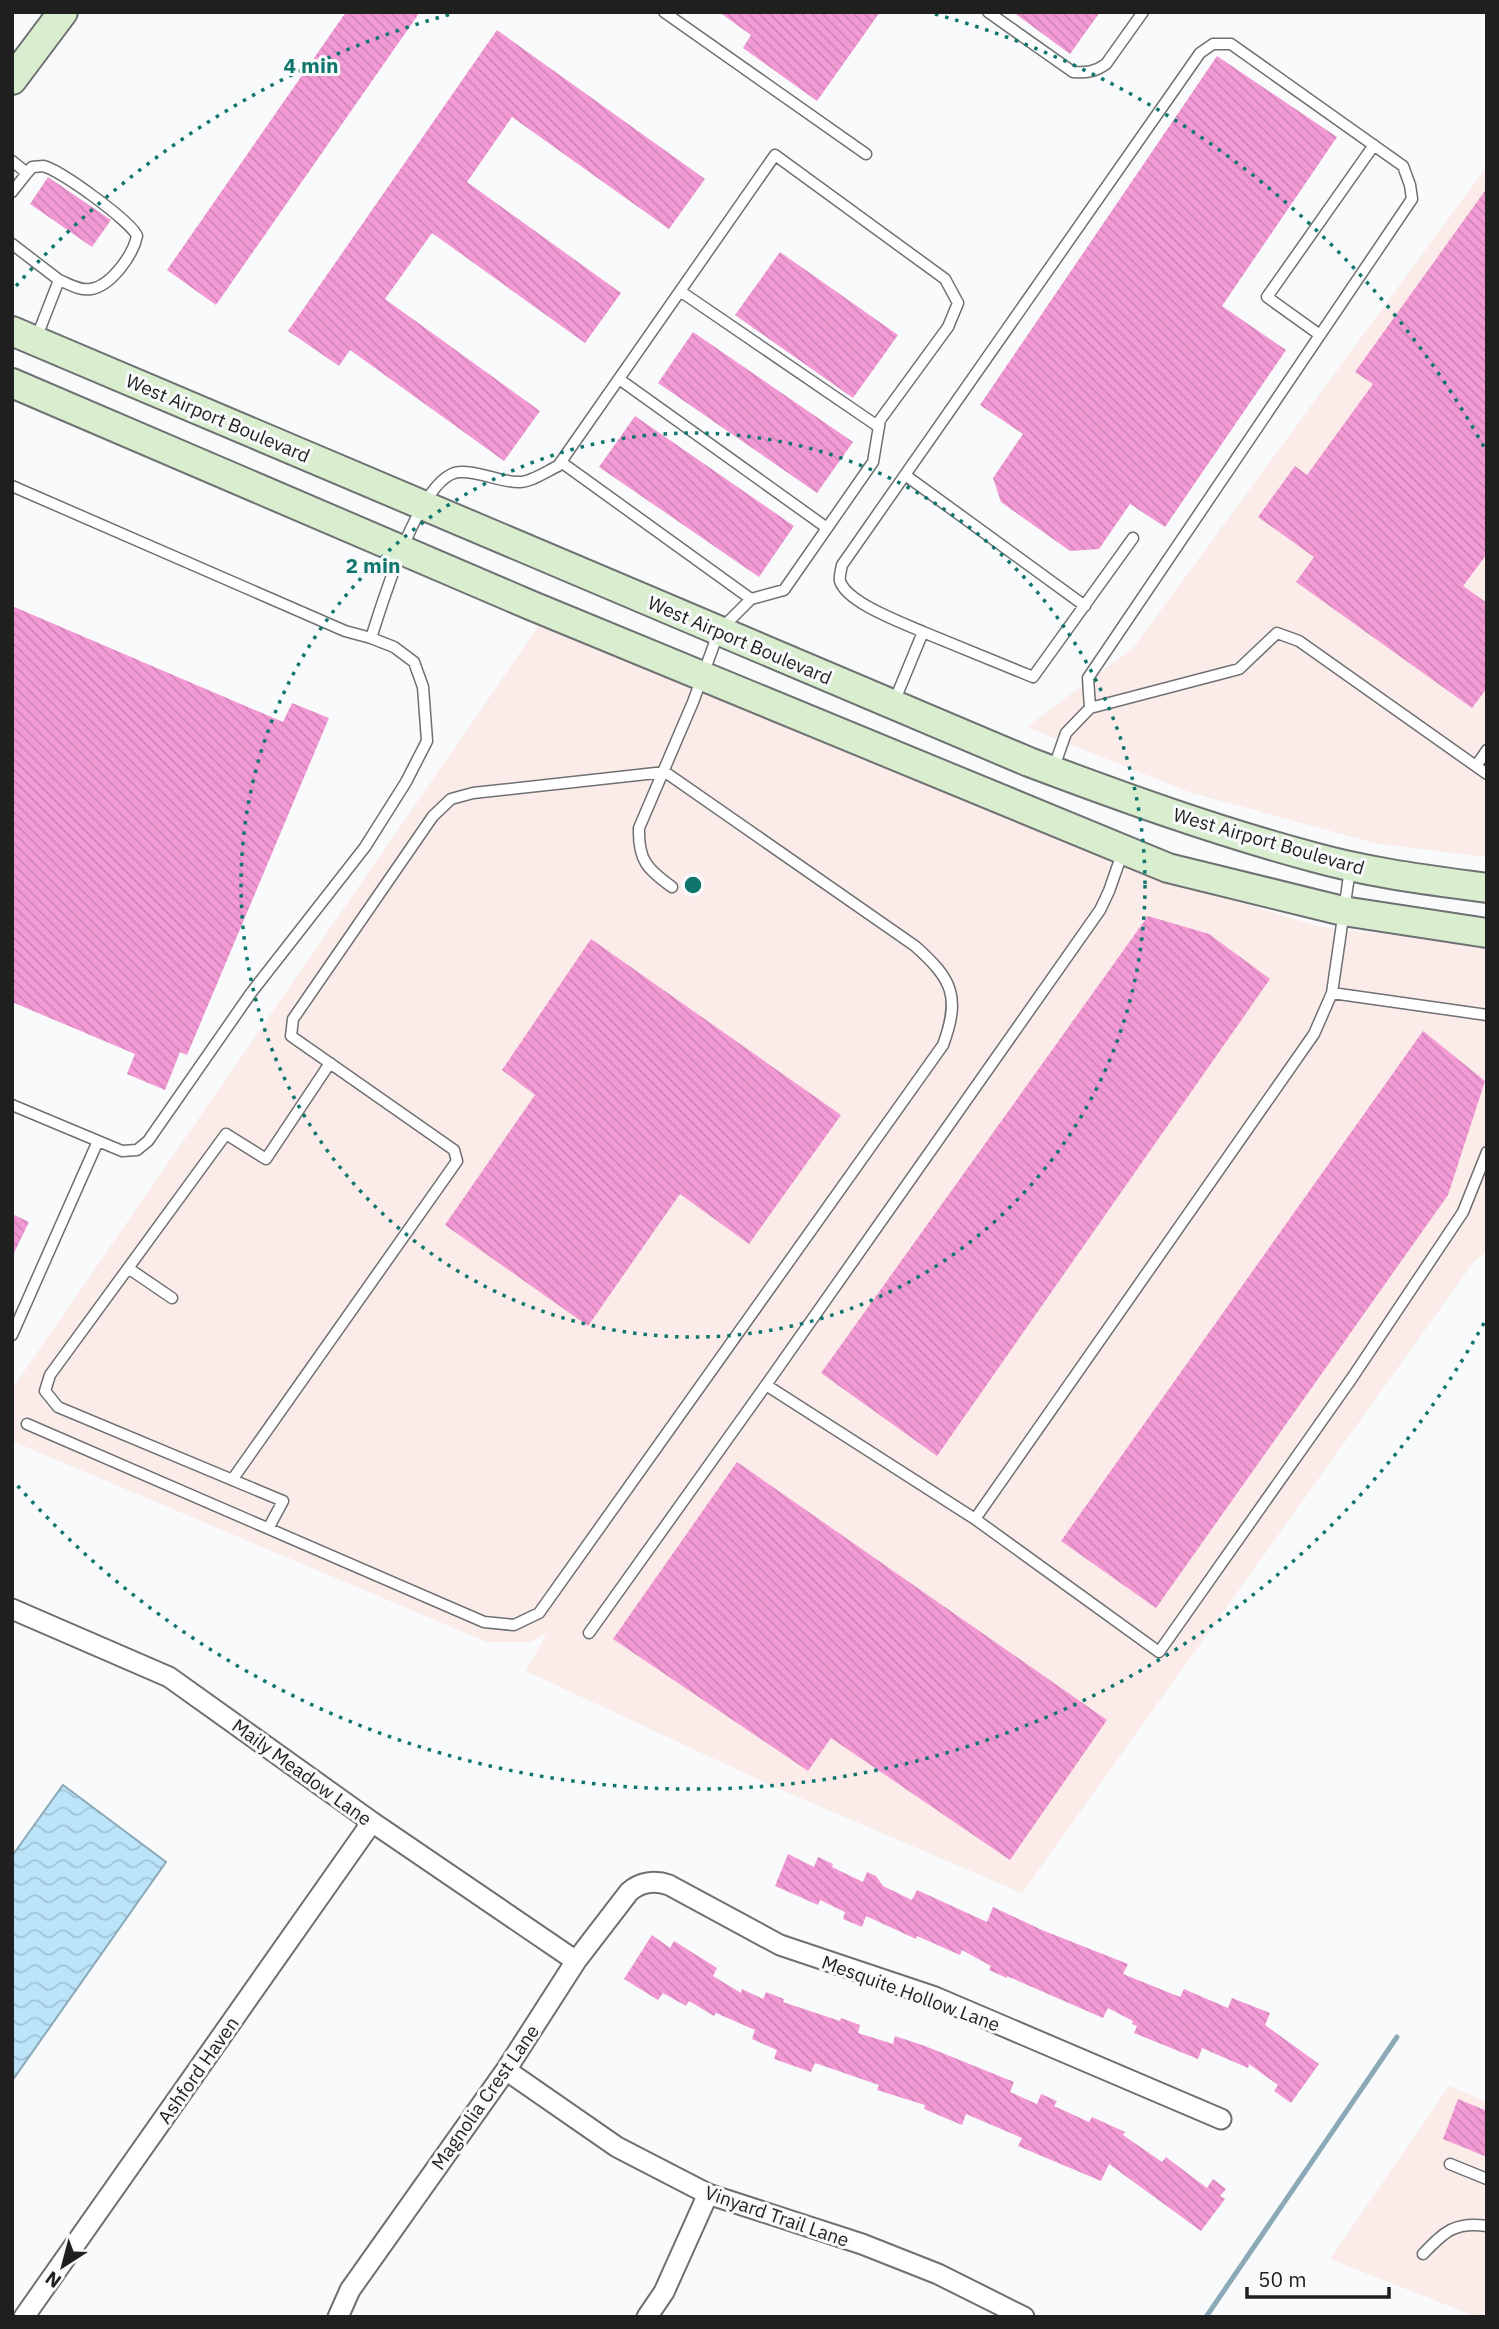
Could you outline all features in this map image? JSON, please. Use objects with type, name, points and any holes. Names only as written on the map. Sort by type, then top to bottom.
[{"type":"main road","points":[[12,80],[63,12]]},
{"type":"main road","name":"West Airport Boulevard","points":[[24,336],[1053,771],[1184,819],[1315,858],[1411,878],[1487,888]]},
{"type":"main road","points":[[12,383],[400,551],[1168,868],[1343,911],[1487,933]]},
{"type":"street","name":"Maily Meadow Lane","points":[[12,1609],[169,1677],[372,1822],[576,1961]]},
{"type":"street","name":"Ashford Haven","points":[[24,2317],[372,1822]]},
{"type":"street","name":"Mesquite Hollow Lane","points":[[642,1885],[657,1882],[669,1885],[780,1945],[935,1997],[1222,2119]]},
{"type":"street","name":"Magnolia Crest Lane","points":[[338,2317],[350,2290],[506,2070],[576,1961],[629,1892],[642,1885]]},
{"type":"street","name":"Vinyard Trail Lane","points":[[506,2070],[617,2147],[708,2194],[862,2244],[938,2274],[1024,2317]]},
{"type":"street","points":[[647,2317],[664,2292],[708,2194]]},
{"type":"lane","points":[[664,12],[866,154]]},
{"type":"lane","points":[[988,12],[1073,72],[1086,73],[1106,64],[1143,12]]},
{"type":"lane","points":[[1090,708],[1088,678],[1412,200],[1403,166],[1231,44],[1213,44],[1200,53],[842,565],[839,580],[846,592],[868,606],[923,632],[1033,677],[1133,538]]},
{"type":"lane","points":[[1320,335],[1267,297],[1374,145]]},
{"type":"lane","points":[[371,638],[400,551],[423,505],[440,481],[457,471],[520,483],[558,466],[775,155],[945,279],[958,303],[948,327],[880,419],[873,462],[783,590],[751,599],[719,631],[665,772],[639,828],[638,848],[648,869],[672,887]]},
{"type":"lane","points":[[12,161],[27,173]]},
{"type":"lane","points":[[12,192],[32,167],[42,166],[61,174],[130,224],[137,236],[135,244],[113,276],[101,286],[82,290],[59,280],[12,244]]},
{"type":"lane","points":[[24,336],[59,280]]},
{"type":"lane","points":[[680,291],[879,428]]},
{"type":"lane","points":[[619,379],[827,528]]},
{"type":"lane","points":[[561,461],[751,599]]},
{"type":"lane","points":[[905,475],[1085,606]]},
{"type":"lane","points":[[12,486],[345,631],[394,647],[414,662],[424,687],[427,741],[406,782],[365,847],[251,993],[148,1141],[136,1150],[122,1151],[12,1104]]},
{"type":"lane","points":[[892,704],[923,632]]},
{"type":"lane","points":[[1053,771],[1066,733],[1090,708],[1239,669],[1277,634],[1299,641],[1487,774]]},
{"type":"lane","points":[[1476,766],[1487,750]]},
{"type":"lane","points":[[27,1423],[484,1622],[514,1625],[539,1613],[943,1045],[952,1020],[952,994],[940,968],[915,946],[665,772],[472,793],[451,799],[433,816],[293,1019],[291,1036],[454,1150],[457,1161],[232,1480]]},
{"type":"lane","points":[[589,1633],[1100,910],[1123,850]]},
{"type":"lane","points":[[975,1520],[1314,1034],[1332,993],[1351,865]]},
{"type":"lane","points":[[1332,993],[1487,1015]]},
{"type":"lane","points":[[269,1527],[283,1501],[58,1406],[45,1391],[50,1374],[226,1134],[266,1159],[330,1063]]},
{"type":"lane","points":[[12,1335],[98,1141]]},
{"type":"lane","points":[[766,1385],[975,1520],[1159,1652],[1344,1389],[1463,1212],[1487,1152]]},
{"type":"lane","points":[[128,1268],[172,1298]]},
{"type":"lane","points":[[1450,2164],[1487,2179]]},
{"type":"lane","points":[[1423,2254],[1450,2229],[1471,2224],[1487,2226]]},
{"type":"shaded area","points":[[1487,166],[1487,857],[1374,843],[1189,792],[1027,727],[1134,647]]},
{"type":"shaded area","points":[[540,624],[1099,856],[1183,885],[1317,926],[1487,946],[1487,1252],[1475,1260],[1022,1893],[770,1785],[526,1671],[547,1633],[531,1642],[487,1642],[12,1441],[12,1389]]},
{"type":"shaded area","points":[[1449,2086],[1487,2102],[1487,2317],[1477,2317],[1330,2259]]},
{"type":"water","points":[[63,1785],[166,1862],[12,2081],[12,1856]]},
{"type":"building","points":[[346,12],[420,12],[216,305],[167,270]]},
{"type":"building","points":[[719,12],[880,12],[817,101],[743,48],[751,35]]},
{"type":"building","points":[[1013,12],[1100,12],[1070,54]]},
{"type":"building","points":[[497,30],[705,179],[669,229],[512,117],[467,182],[621,293],[585,343],[432,233],[385,299],[540,411],[504,461],[350,350],[339,366],[288,331]]},
{"type":"building","points":[[1217,56],[1337,137],[1222,306],[1286,350],[1165,527],[1130,504],[1099,549],[1070,551],[1001,502],[993,478],[1023,434],[980,405]]},
{"type":"building","points":[[48,177],[111,220],[92,247],[30,204]]},
{"type":"building","points":[[1487,188],[1487,554],[1463,586],[1487,603],[1487,688],[1472,708],[1296,582],[1314,557],[1258,517],[1295,466],[1307,475],[1373,384],[1355,372]]},
{"type":"building","points":[[780,252],[898,335],[853,398],[735,315]]},
{"type":"building","points":[[693,332],[853,442],[817,493],[658,383]]},
{"type":"building","points":[[635,416],[794,526],[759,577],[599,467]]},
{"type":"building","points":[[12,606],[283,722],[292,703],[329,718],[187,1055],[180,1052],[165,1090],[127,1074],[135,1054],[12,1002]]},
{"type":"building","points":[[1148,916],[1209,934],[1270,979],[937,1456],[821,1373]]},
{"type":"building","points":[[591,939],[841,1115],[749,1244],[680,1194],[588,1326],[445,1225],[535,1095],[502,1070]]},
{"type":"building","points":[[1423,1031],[1485,1081],[1448,1195],[1156,1608],[1061,1541]]},
{"type":"building","points":[[12,1214],[29,1222],[12,1257]]},
{"type":"building","points":[[737,1462],[1107,1720],[1010,1860],[831,1738],[808,1771],[613,1639]]},
{"type":"building","points":[[788,1854],[814,1867],[818,1857],[863,1882],[867,1872],[876,1876],[883,1886],[912,1900],[917,1890],[987,1922],[993,1907],[1042,1930],[1128,1964],[1123,1974],[1180,1997],[1184,1989],[1228,2008],[1232,1998],[1270,2013],[1265,2025],[1319,2064],[1291,2103],[1274,2091],[1278,2085],[1249,2064],[1248,2068],[1202,2048],[1198,2059],[1134,2033],[1137,2026],[1132,2024],[1133,2021],[1108,2008],[1103,2018],[989,1970],[991,1966],[962,1950],[960,1955],[866,1916],[862,1927],[843,1919],[845,1912],[820,1900],[818,1905],[775,1886]]},
{"type":"building","points":[[652,1935],[670,1948],[674,1941],[717,1968],[713,1976],[741,1993],[742,1989],[763,1999],[766,1992],[784,1999],[783,2002],[860,2025],[858,2033],[893,2044],[895,2036],[925,2046],[1014,2082],[1010,2092],[1037,2104],[1041,2094],[1057,2101],[1054,2106],[1089,2122],[1092,2117],[1125,2132],[1123,2135],[1162,2162],[1166,2157],[1207,2188],[1213,2179],[1226,2189],[1220,2196],[1225,2199],[1201,2231],[1109,2164],[1101,2181],[1018,2146],[1022,2138],[966,2114],[962,2125],[924,2109],[925,2105],[877,2090],[879,2085],[815,2063],[811,2072],[774,2059],[777,2050],[752,2039],[755,2030],[716,2013],[714,2016],[689,2001],[686,2006],[663,1993],[658,2000],[624,1979]]},
{"type":"building","points":[[1458,2099],[1487,2111],[1487,2157],[1443,2139]]},
{"type":"waterway","points":[[1206,2317],[1397,2037]]}]
